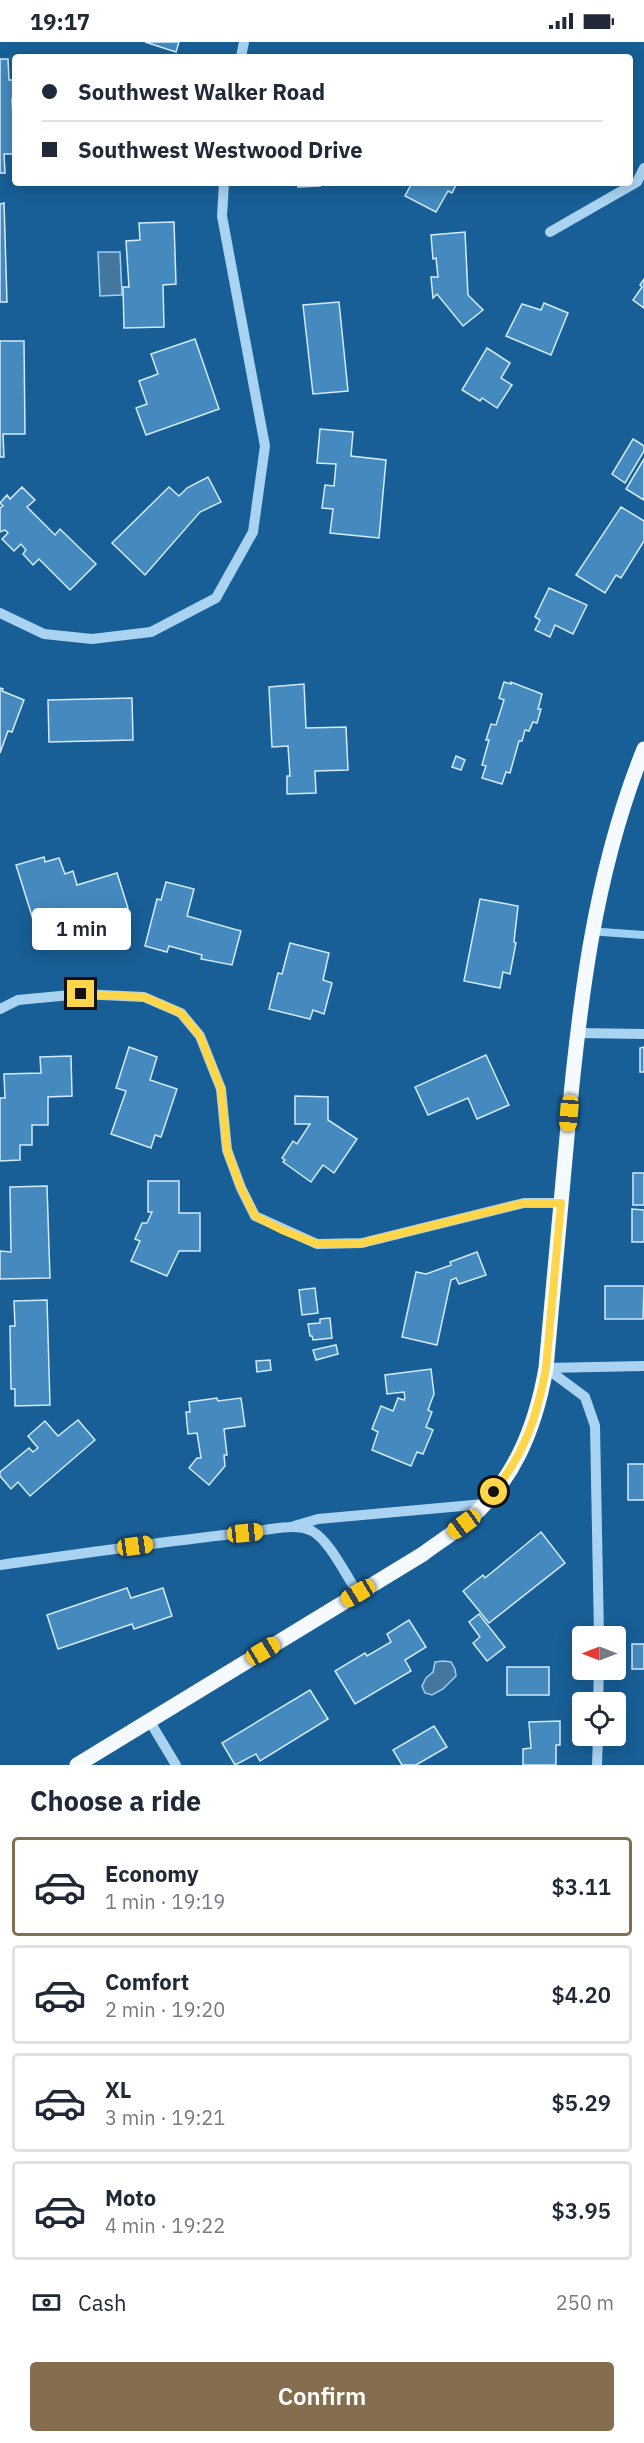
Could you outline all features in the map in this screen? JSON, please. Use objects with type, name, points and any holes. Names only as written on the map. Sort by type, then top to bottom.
[{"type":"main road","points":[[77,1765],[423,1554],[464,1524],[484,1504],[503,1480],[529,1438],[546,1368],[587,953],[598,897],[618,821],[644,749]]},
{"type":"street","points":[[633,184],[637,182],[644,168]]},
{"type":"street","points":[[0,613],[44,634],[92,639],[151,632],[216,598],[253,532],[265,446],[222,216],[224,186]]},
{"type":"street","points":[[550,232],[630,186]]},
{"type":"street","points":[[0,1009],[18,999],[81,994],[144,997],[181,1013],[200,1036],[221,1089],[227,1150],[241,1188],[255,1216],[317,1244],[362,1243],[524,1203],[561,1203]]},
{"type":"street","points":[[578,1033],[644,1034]]},
{"type":"street","points":[[546,1368],[644,1366]]},
{"type":"street","points":[[546,1368],[585,1396],[595,1426],[599,1626]]},
{"type":"street","points":[[288,1528],[318,1519],[484,1504]]},
{"type":"street","points":[[0,1565],[202,1537],[288,1528],[306,1529],[320,1538],[358,1593]]},
{"type":"street","points":[[148,1720],[176,1765]]},
{"type":"street","points":[[597,1765],[598,1746]]},
{"type":"water","points":[[98,252],[120,252],[122,295],[100,296]]},
{"type":"water","points":[[435,1662],[451,1662],[456,1676],[443,1689],[432,1695],[425,1693],[422,1686],[433,1672]]},
{"type":"building","points":[[145,42],[179,42],[176,52]]},
{"type":"building","points":[[0,59],[8,59],[9,80],[12,80],[12,154],[4,154],[5,173],[0,173]]},
{"type":"building","points":[[410,186],[456,186],[452,193],[448,191],[436,212],[405,196]]},
{"type":"building","points":[[4,203],[7,302],[0,302],[0,204]]},
{"type":"building","points":[[174,222],[176,284],[163,285],[164,327],[124,328],[123,287],[129,287],[126,241],[140,240],[139,223]]},
{"type":"building","points":[[465,232],[468,295],[483,310],[463,326],[437,294],[433,298],[431,277],[438,277],[436,258],[433,259],[431,235]]},
{"type":"building","points":[[644,279],[644,308],[633,300],[642,287],[640,285]]},
{"type":"building","points":[[339,302],[348,391],[313,394],[303,305]]},
{"type":"building","points":[[544,303],[568,313],[551,355],[506,336],[522,304],[541,310]]},
{"type":"building","points":[[195,339],[219,409],[146,435],[136,408],[147,404],[139,381],[158,374],[151,354]]},
{"type":"building","points":[[0,341],[24,341],[25,434],[3,434],[4,457],[0,457]]},
{"type":"building","points":[[487,348],[510,363],[501,378],[512,385],[497,408],[482,398],[480,401],[462,390]]},
{"type":"building","points":[[320,429],[353,432],[351,456],[386,460],[379,538],[330,533],[333,509],[322,508],[325,485],[334,486],[336,464],[317,463]]},
{"type":"building","points":[[633,439],[644,446],[644,451],[625,483],[612,474]]},
{"type":"building","points":[[644,459],[644,500],[626,489]]},
{"type":"building","points":[[208,477],[221,502],[200,512],[145,575],[112,543],[169,487],[179,496],[187,488]]},
{"type":"building","points":[[22,487],[35,500],[27,507],[55,535],[60,529],[96,564],[70,590],[39,559],[33,565],[23,554],[26,550],[21,544],[14,551],[2,539],[8,533],[5,530],[0,532],[0,508],[3,506],[0,503],[7,495],[10,499]]},
{"type":"building","points":[[621,507],[644,521],[644,541],[621,578],[616,575],[605,593],[576,575]]},
{"type":"building","points":[[549,588],[587,605],[573,634],[555,625],[550,637],[535,630],[540,620],[535,617]]},
{"type":"building","points":[[504,682],[511,684],[511,682],[542,694],[537,723],[533,722],[529,731],[525,730],[522,741],[519,741],[510,773],[506,772],[502,784],[482,778],[486,766],[482,765],[491,724],[496,725],[504,700],[499,698]]},
{"type":"building","points":[[304,684],[306,728],[346,727],[348,770],[315,771],[316,793],[287,794],[287,776],[290,776],[288,746],[272,747],[269,687]]},
{"type":"building","points":[[0,688],[24,700],[12,732],[8,731],[0,753]]},
{"type":"building","points":[[132,698],[133,740],[49,742],[48,700]]},
{"type":"building","points":[[456,756],[465,760],[461,770],[452,767]]},
{"type":"building","points":[[44,857],[45,862],[59,858],[65,874],[73,871],[77,885],[117,873],[128,908],[79,923],[78,919],[37,932],[16,865]]},
{"type":"building","points":[[166,882],[194,889],[187,916],[241,931],[232,965],[201,959],[202,955],[169,946],[167,952],[145,946],[157,899],[161,900]]},
{"type":"building","points":[[480,899],[518,906],[514,942],[516,943],[510,974],[503,972],[500,988],[464,981]]},
{"type":"building","points":[[290,943],[329,953],[323,980],[332,983],[324,1014],[313,1010],[310,1019],[269,1009],[278,973],[282,974]]},
{"type":"building","points":[[129,1047],[157,1057],[150,1080],[177,1089],[161,1137],[155,1135],[151,1148],[111,1134],[126,1091],[116,1088]]},
{"type":"building","points":[[644,1047],[644,1072],[640,1072],[640,1048]]},
{"type":"building","points":[[486,1055],[509,1105],[477,1119],[468,1098],[428,1115],[415,1087]]},
{"type":"building","points":[[71,1056],[72,1096],[48,1097],[48,1125],[32,1125],[32,1145],[20,1145],[20,1160],[0,1161],[0,1098],[5,1098],[4,1074],[41,1073],[40,1057]]},
{"type":"building","points":[[295,1096],[328,1097],[328,1120],[357,1139],[334,1173],[323,1165],[311,1182],[283,1162],[285,1160],[282,1158],[293,1141],[297,1144],[310,1124],[295,1124]]},
{"type":"building","points":[[633,1173],[644,1173],[644,1205],[633,1205]]},
{"type":"building","points":[[148,1181],[179,1181],[179,1213],[200,1213],[200,1251],[179,1251],[167,1276],[131,1261],[140,1241],[135,1239],[142,1223],[147,1223],[152,1212],[148,1212]]},
{"type":"building","points":[[47,1186],[50,1278],[0,1279],[0,1251],[11,1252],[10,1187]]},
{"type":"building","points":[[632,1209],[644,1210],[644,1242],[632,1242]]},
{"type":"building","points":[[477,1252],[486,1275],[459,1284],[456,1278],[451,1280],[437,1345],[402,1337],[416,1272],[426,1274]]},
{"type":"building","points":[[605,1286],[644,1286],[643,1319],[605,1319]]},
{"type":"building","points":[[315,1288],[318,1313],[302,1315],[299,1290]]},
{"type":"building","points":[[47,1300],[50,1405],[15,1406],[15,1389],[11,1389],[10,1326],[15,1326],[14,1301]]},
{"type":"building","points":[[330,1318],[332,1338],[313,1340],[308,1324],[320,1323],[320,1319]]},
{"type":"building","points":[[336,1345],[338,1354],[316,1360],[313,1350]]},
{"type":"building","points":[[270,1360],[271,1370],[257,1372],[256,1361]]},
{"type":"building","points":[[431,1369],[434,1394],[428,1410],[432,1412],[426,1427],[433,1430],[423,1454],[417,1452],[411,1466],[372,1450],[378,1432],[372,1429],[381,1406],[393,1411],[398,1398],[404,1400],[405,1398],[404,1392],[387,1394],[385,1375]]},
{"type":"building","points":[[217,1398],[218,1401],[241,1398],[245,1426],[224,1429],[227,1455],[224,1455],[225,1466],[209,1485],[189,1468],[197,1458],[201,1458],[197,1433],[188,1434],[186,1412],[190,1412],[189,1402]]},
{"type":"building","points":[[78,1420],[95,1440],[30,1496],[18,1482],[11,1489],[0,1476],[0,1472],[29,1448],[33,1452],[38,1448],[28,1436],[45,1421],[58,1436]]},
{"type":"building","points":[[628,1464],[644,1464],[644,1500],[628,1500]]},
{"type":"building","points":[[541,1532],[565,1563],[489,1623],[463,1591],[483,1575],[485,1578]]},
{"type":"building","points":[[127,1588],[131,1598],[163,1588],[172,1616],[134,1629],[132,1624],[58,1649],[47,1615]]},
{"type":"building","points":[[479,1614],[505,1647],[487,1661],[473,1643],[480,1637],[469,1622]]},
{"type":"building","points":[[409,1620],[426,1647],[405,1660],[411,1671],[355,1704],[335,1671],[365,1653],[367,1656],[391,1642],[387,1634]]},
{"type":"building","points":[[632,1644],[644,1644],[644,1669],[632,1669]]},
{"type":"building","points":[[507,1667],[549,1667],[549,1695],[507,1695]]},
{"type":"building","points":[[310,1690],[328,1719],[260,1761],[256,1754],[235,1765],[222,1743]]},
{"type":"building","points":[[560,1721],[560,1745],[556,1745],[556,1765],[523,1765],[523,1749],[531,1748],[529,1722]]},
{"type":"building","points":[[434,1726],[447,1747],[416,1765],[402,1765],[393,1750]]},
{"type":"waterway","points":[[602,932],[644,935]]},
{"type":"route","points":[[81,994],[144,997],[181,1013],[200,1036],[221,1089],[227,1150],[241,1188],[255,1216],[282,1230],[317,1244],[362,1243],[524,1203],[561,1203],[542,1392],[529,1438],[494,1492]]}]
